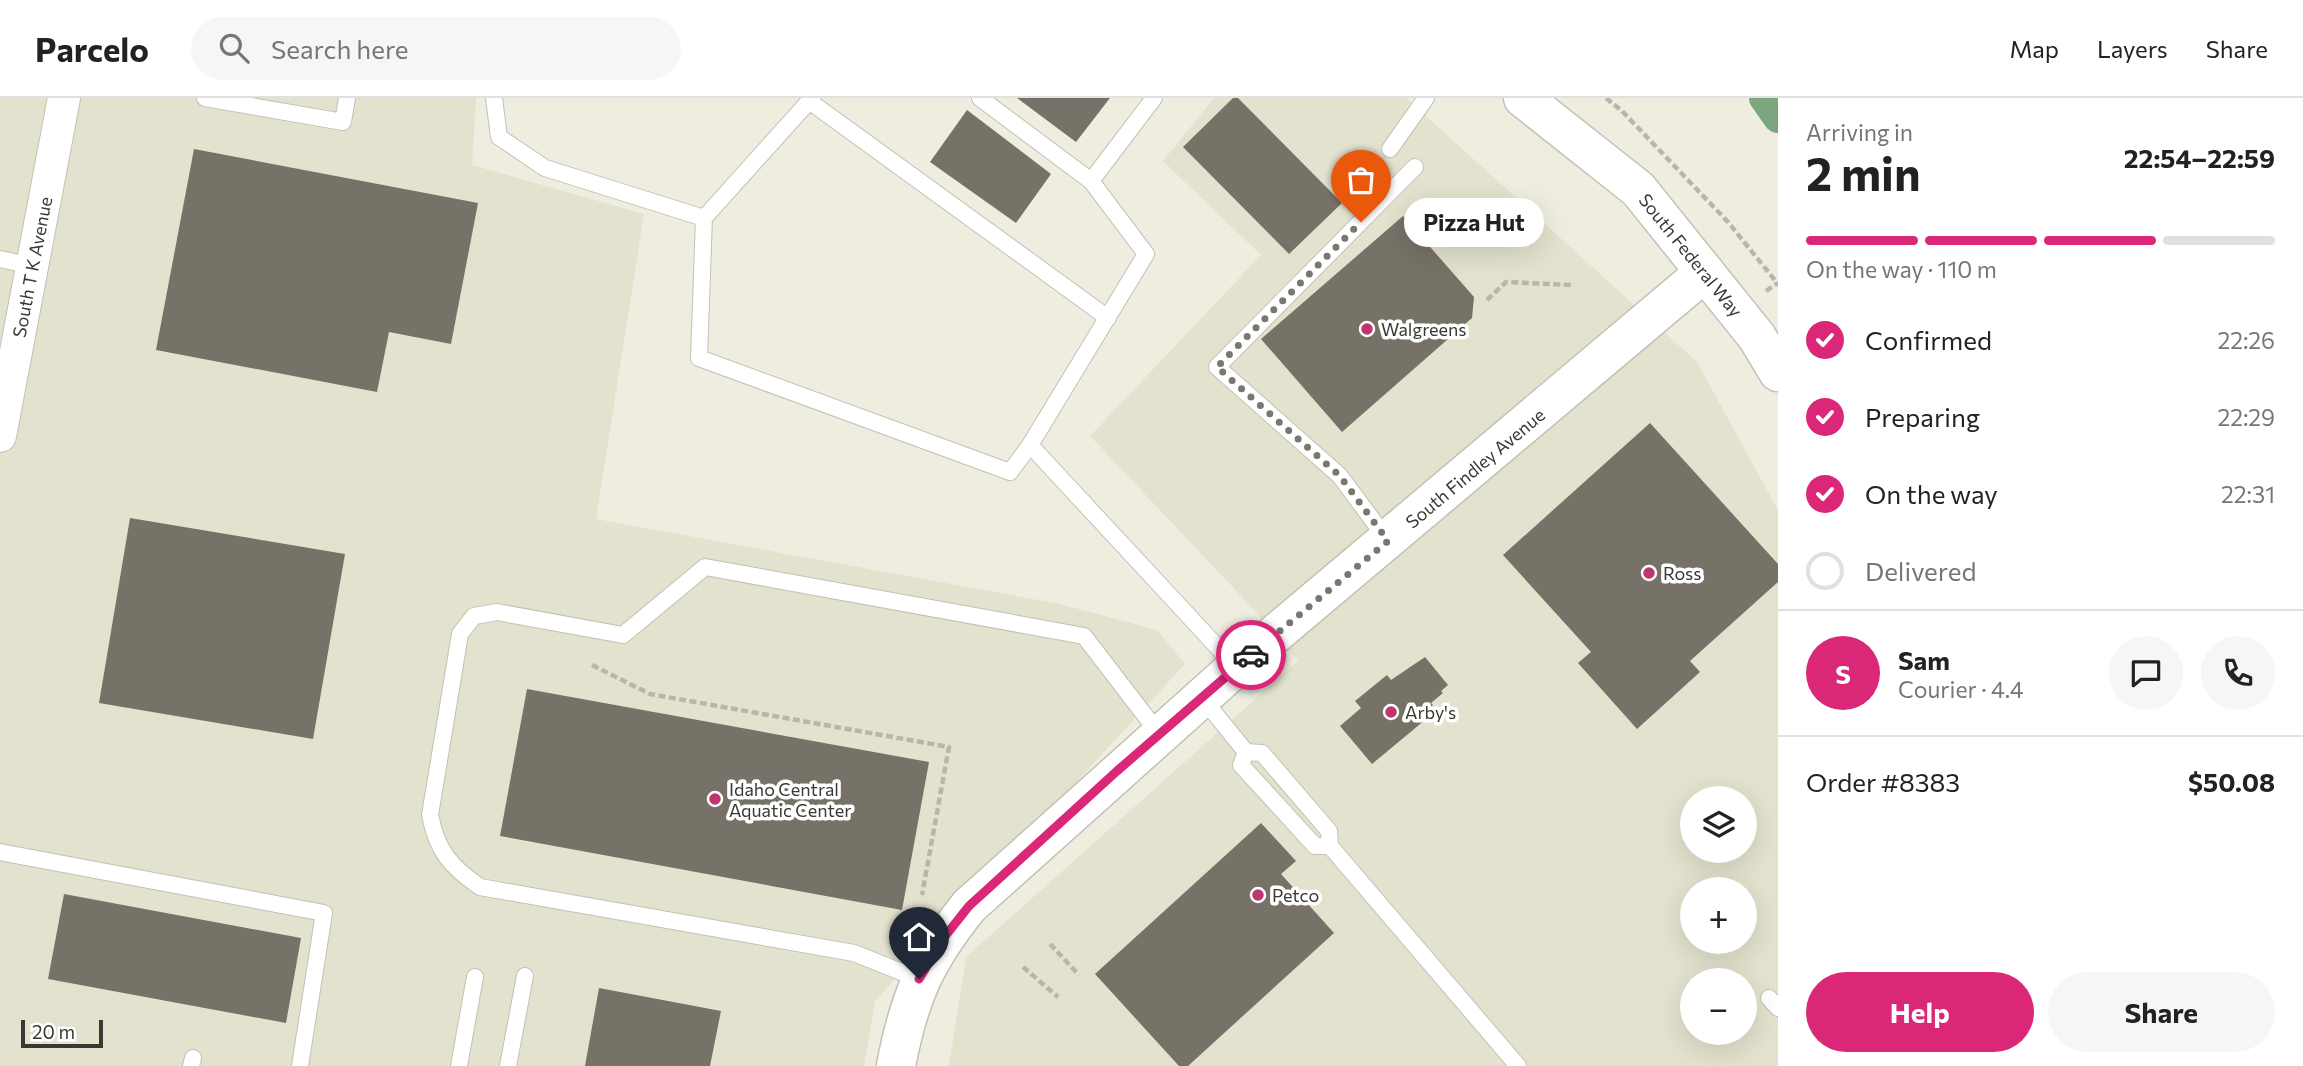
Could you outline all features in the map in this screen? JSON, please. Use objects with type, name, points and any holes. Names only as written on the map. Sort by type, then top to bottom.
[{"type":"street","name":"South T K Avenue","points":[[0,436],[5,378],[32,266],[64,98]]},
{"type":"street","name":"South Federal Way","points":[[1523,98],[1638,189],[1757,337],[1778,372]]},
{"type":"street","name":"South Findley Avenue","points":[[896,1066],[905,1020],[919,979],[946,935],[969,906],[1236,667],[1705,272]]},
{"type":"lane","points":[[205,98],[343,122],[347,98]]},
{"type":"lane","points":[[495,98],[499,136],[545,168],[704,218]]},
{"type":"lane","points":[[980,98],[1091,181],[1146,254],[1108,318],[1030,445],[1010,472],[699,358],[704,218],[813,99],[1108,318]]},
{"type":"lane","points":[[1091,181],[1154,98]]},
{"type":"lane","points":[[1390,149],[1426,98]]},
{"type":"lane","points":[[1388,541],[1340,476],[1217,367],[1415,167]]},
{"type":"lane","points":[[0,259],[32,266]]},
{"type":"lane","points":[[1030,445],[1236,667]]},
{"type":"lane","points":[[919,979],[854,953],[480,887],[461,874],[444,856],[435,837],[430,815],[460,635],[474,616],[498,612],[623,635],[705,567],[1084,636],[1160,735]]},
{"type":"lane","points":[[1203,699],[1245,752],[1262,753],[1329,831],[1330,846],[1518,1066]]},
{"type":"lane","points":[[1245,752],[1241,765],[1315,846],[1330,846]]},
{"type":"lane","points":[[0,852],[324,913],[300,1066]]},
{"type":"lane","points":[[508,1066],[525,976]]},
{"type":"lane","points":[[458,1066],[475,977]]},
{"type":"path","points":[[1606,98],[1622,111],[1728,222],[1778,284],[1766,291]]},
{"type":"path","points":[[1487,300],[1506,282],[1572,285]]},
{"type":"path","points":[[592,665],[650,694],[948,747],[922,895]]},
{"type":"path","points":[[1050,944],[1079,975]]},
{"type":"path","points":[[1023,967],[1058,997]]},
{"type":"shaded area","points":[[0,98],[476,98],[472,165],[644,214],[596,519],[1060,604],[1157,630],[1185,664],[875,1001],[864,1066],[0,1066]]},
{"type":"shaded area","points":[[1214,98],[1406,98],[1697,362],[1778,510],[1778,1066],[949,1066],[966,957],[1298,661],[1258,614],[1090,436],[1261,255],[1163,161]]},
{"type":"building","points":[[1017,98],[1110,98],[1076,142]]},
{"type":"building","points":[[1233,98],[1238,98],[1342,203],[1289,254],[1183,147]]},
{"type":"building","points":[[967,110],[1051,174],[1016,223],[930,162]]},
{"type":"building","points":[[194,149],[478,203],[451,344],[389,332],[377,392],[156,350]]},
{"type":"building","name":"Walgreens","points":[[1403,216],[1474,297],[1472,318],[1342,432],[1261,339]]},
{"type":"building","name":"Ross","points":[[1650,423],[1778,564],[1778,582],[1690,661],[1700,672],[1637,729],[1578,663],[1591,652],[1503,555]]},
{"type":"building","points":[[130,518],[345,554],[313,739],[99,703]]},
{"type":"building","name":"Arby's","points":[[1425,657],[1448,685],[1431,703],[1433,705],[1421,715],[1425,720],[1372,764],[1340,726],[1361,708],[1355,701],[1387,675],[1391,680]]},
{"type":"building","name":"Idaho Central Aquatic Center","points":[[527,689],[929,762],[902,910],[500,836]]},
{"type":"building","points":[[1261,823],[1296,861],[1281,874],[1334,933],[1188,1066],[1179,1066],[1095,974]]},
{"type":"building","points":[[64,894],[301,938],[286,1023],[48,979]]},
{"type":"building","points":[[599,988],[721,1011],[710,1066],[585,1066]]},
{"type":"waterway","points":[[1764,98],[1778,118]]},
{"type":"way so far","points":[[1251,655],[1388,541],[1340,476],[1217,367],[1361,222]]},
{"type":"place","name":"Pizza Hut","points":[[1361,222]]},
{"type":"place","name":"Walgreens","points":[[1367,329]]},
{"type":"place","name":"Ross","points":[[1649,573]]},
{"type":"place","name":"Arby's","points":[[1391,712]]},
{"type":"place","name":"Idaho Central Aquatic Center","points":[[715,799]]},
{"type":"place","name":"Petco","points":[[1258,895]]},
{"type":"route","points":[[919,979],[946,935],[969,906],[1117,771],[1251,655]]}]
